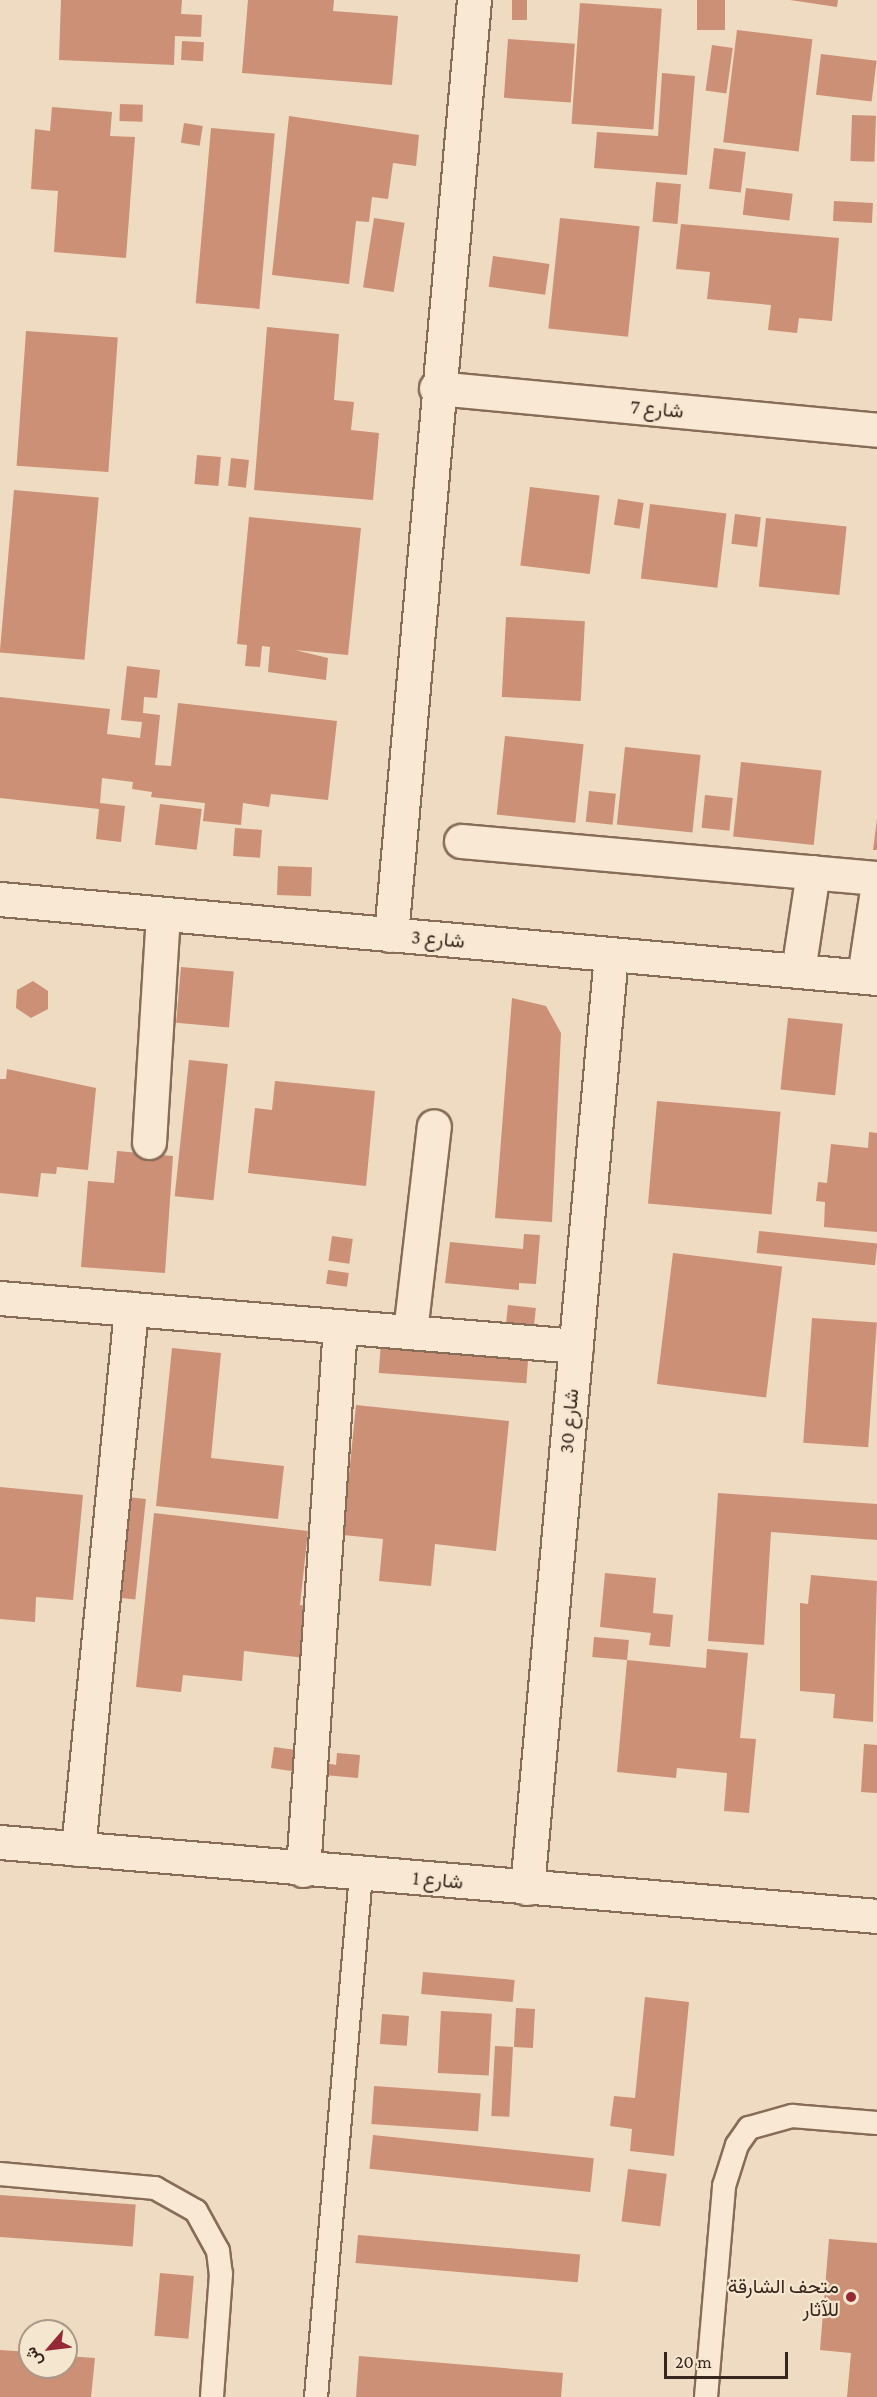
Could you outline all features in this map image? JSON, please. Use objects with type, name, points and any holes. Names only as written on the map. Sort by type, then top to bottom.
[{"type":"street","points":[[391,935],[436,388],[474,0]]},
{"type":"street","name":"شارع 7","points":[[436,388],[877,430]]},
{"type":"street","points":[[461,841],[877,878]]},
{"type":"street","points":[[798,971],[813,872]]},
{"type":"street","points":[[871,977],[877,890]]},
{"type":"street","name":"شارع 3","points":[[0,899],[871,977]]},
{"type":"street","points":[[149,1142],[163,914]]},
{"type":"street","name":"شارع 30","points":[[527,1888],[611,955]]},
{"type":"street","points":[[410,1332],[434,1126]]},
{"type":"street","points":[[0,1298],[576,1346]]},
{"type":"street","points":[[78,1849],[131,1309]]},
{"type":"street","points":[[303,1870],[340,1326]]},
{"type":"street","name":"شارع 1","points":[[0,1842],[303,1870],[877,1916]]},
{"type":"lane","points":[[315,2397],[361,1874]]},
{"type":"lane","points":[[706,2397],[724,2186],[737,2145],[749,2128],[792,2116],[877,2123]]},
{"type":"lane","points":[[0,2174],[155,2188],[196,2211],[218,2251],[221,2274],[212,2397]]},
{"type":"building","points":[[61,0],[182,0],[181,14],[202,15],[201,37],[175,36],[174,65],[59,60]]},
{"type":"building","points":[[248,0],[334,0],[333,11],[398,16],[392,85],[242,73]]},
{"type":"building","points":[[512,0],[527,0],[527,20],[512,20]]},
{"type":"building","points":[[697,0],[725,0],[725,30],[697,30]]},
{"type":"building","points":[[790,0],[838,0],[837,7]]},
{"type":"building","points":[[580,3],[662,9],[653,129],[572,124]]},
{"type":"building","points":[[737,30],[812,39],[799,151],[723,142]]},
{"type":"building","points":[[508,39],[575,44],[571,103],[504,98]]},
{"type":"building","points":[[182,41],[204,42],[203,61],[181,60]]},
{"type":"building","points":[[712,45],[733,48],[726,93],[706,91]]},
{"type":"building","points":[[821,54],[877,61],[872,102],[816,95]]},
{"type":"building","points":[[662,73],[695,76],[687,175],[594,168],[597,132],[658,136]]},
{"type":"building","points":[[120,104],[143,105],[142,122],[119,121]]},
{"type":"building","points":[[52,107],[112,112],[110,136],[135,137],[126,258],[54,252],[58,191],[31,189],[35,129],[50,131]]},
{"type":"building","points":[[852,115],[876,116],[874,162],[850,161]]},
{"type":"building","points":[[289,116],[419,135],[416,166],[393,163],[388,199],[372,197],[369,222],[356,221],[349,284],[272,275]]},
{"type":"building","points":[[184,123],[203,126],[200,146],[181,143]]},
{"type":"building","points":[[211,128],[275,134],[259,309],[196,303]]},
{"type":"building","points":[[714,148],[746,152],[741,193],[709,189]]},
{"type":"building","points":[[656,182],[681,184],[677,224],[653,222]]},
{"type":"building","points":[[746,188],[793,194],[789,221],[743,215]]},
{"type":"building","points":[[834,201],[873,203],[872,223],[833,221]]},
{"type":"building","points":[[374,218],[405,223],[394,292],[363,287]]},
{"type":"building","points":[[560,218],[640,226],[628,337],[548,328]]},
{"type":"building","points":[[681,224],[839,238],[832,321],[799,318],[797,333],[768,330],[771,305],[707,299],[710,272],[676,269]]},
{"type":"building","points":[[493,256],[549,264],[545,295],[489,287]]},
{"type":"building","points":[[267,327],[339,334],[334,400],[354,402],[351,430],[379,433],[373,500],[254,490]]},
{"type":"building","points":[[26,331],[118,337],[108,472],[17,466]]},
{"type":"building","points":[[197,455],[221,457],[218,486],[194,484]]},
{"type":"building","points":[[231,458],[249,460],[246,488],[228,486]]},
{"type":"building","points":[[530,487],[599,496],[590,574],[520,565]]},
{"type":"building","points":[[14,490],[99,497],[84,660],[0,652]]},
{"type":"building","points":[[618,499],[644,503],[640,529],[614,525]]},
{"type":"building","points":[[650,504],[726,513],[717,588],[641,578]]},
{"type":"building","points":[[735,514],[761,517],[757,547],[731,544]]},
{"type":"building","points":[[249,517],[361,528],[348,655],[295,650],[328,658],[326,680],[268,672],[270,647],[262,646],[260,667],[245,666],[247,645],[237,644]]},
{"type":"building","points":[[766,518],[847,526],[839,595],[759,587]]},
{"type":"building","points":[[506,617],[585,621],[581,701],[502,697]]},
{"type":"building","points":[[127,666],[160,670],[157,698],[144,697],[143,713],[160,715],[155,765],[171,766],[178,703],[337,721],[328,800],[271,794],[269,807],[243,803],[241,825],[203,821],[205,803],[151,797],[152,792],[132,789],[133,782],[102,778],[100,803],[125,806],[121,842],[96,839],[99,809],[0,798],[0,697],[110,709],[107,734],[140,738],[142,722],[121,720]]},
{"type":"building","points":[[505,736],[584,744],[575,823],[497,815]]},
{"type":"building","points":[[625,747],[701,755],[692,833],[617,825]]},
{"type":"building","points":[[741,762],[822,770],[814,845],[733,837]]},
{"type":"building","points":[[589,791],[616,794],[613,825],[586,822]]},
{"type":"building","points":[[705,795],[733,798],[729,831],[702,828]]},
{"type":"building","points":[[160,804],[202,809],[197,850],[155,845]]},
{"type":"building","points":[[877,819],[877,850],[873,850]]},
{"type":"building","points":[[235,828],[262,830],[260,858],[233,856]]},
{"type":"building","points":[[278,866],[312,867],[311,896],[277,895]]},
{"type":"building","points":[[181,967],[234,972],[229,1027],[176,1023]]},
{"type":"building","points":[[33,981],[48,991],[48,1009],[31,1018],[16,1008],[17,990]]},
{"type":"building","points":[[512,998],[546,1006],[561,1033],[552,1222],[495,1218]]},
{"type":"building","points":[[788,1018],[843,1024],[835,1095],[780,1090]]},
{"type":"building","points":[[189,1060],[228,1064],[213,1200],[175,1196]]},
{"type":"building","points":[[7,1069],[96,1088],[88,1170],[57,1167],[56,1174],[41,1173],[38,1197],[0,1193],[0,1079],[6,1079]]},
{"type":"building","points":[[275,1081],[375,1091],[366,1186],[248,1173],[255,1108],[272,1110]]},
{"type":"building","points":[[657,1101],[781,1112],[772,1214],[648,1204]]},
{"type":"building","points":[[869,1132],[877,1133],[877,1232],[824,1227],[825,1202],[816,1201],[818,1182],[827,1183],[831,1144],[868,1148]]},
{"type":"building","points":[[117,1151],[173,1156],[165,1273],[81,1267],[88,1181],[114,1183]]},
{"type":"building","points":[[759,1231],[877,1243],[875,1265],[757,1253]]},
{"type":"building","points":[[524,1234],[540,1235],[536,1284],[519,1283],[519,1290],[445,1283],[450,1242],[523,1249]]},
{"type":"building","points":[[332,1236],[353,1239],[349,1264],[329,1261]]},
{"type":"building","points":[[673,1253],[782,1266],[766,1397],[657,1384]]},
{"type":"building","points":[[328,1270],[349,1273],[347,1287],[326,1284]]},
{"type":"building","points":[[508,1305],[536,1308],[534,1327],[506,1324]]},
{"type":"building","points":[[812,1318],[877,1323],[868,1447],[803,1443]]},
{"type":"building","points":[[381,1341],[529,1351],[526,1383],[379,1373]]},
{"type":"building","points":[[172,1348],[221,1353],[211,1458],[284,1466],[278,1519],[156,1506]]},
{"type":"building","points":[[356,1405],[509,1421],[496,1551],[435,1544],[431,1586],[379,1581],[383,1539],[343,1535]]},
{"type":"building","points":[[0,1487],[83,1495],[73,1600],[36,1597],[35,1622],[0,1619]]},
{"type":"building","points":[[718,1493],[877,1504],[877,1540],[771,1532],[764,1645],[708,1641]]},
{"type":"building","points":[[127,1497],[146,1499],[135,1599],[116,1597]]},
{"type":"building","points":[[154,1513],[308,1531],[300,1605],[321,1607],[315,1659],[244,1651],[242,1681],[183,1675],[181,1692],[136,1687]]},
{"type":"building","points":[[605,1573],[656,1578],[653,1613],[673,1615],[670,1647],[649,1645],[651,1633],[600,1627]]},
{"type":"building","points":[[811,1575],[877,1581],[873,1722],[833,1718],[835,1694],[800,1691],[800,1603],[808,1604]]},
{"type":"building","points":[[594,1637],[629,1640],[627,1660],[592,1657]]},
{"type":"building","points":[[707,1649],[748,1653],[740,1738],[756,1739],[749,1813],[724,1811],[727,1773],[677,1768],[676,1778],[617,1772],[627,1660],[706,1668]]},
{"type":"building","points":[[864,1744],[877,1745],[877,1793],[861,1792]]},
{"type":"building","points":[[274,1747],[296,1750],[305,1773],[271,1768]]},
{"type":"building","points":[[337,1753],[360,1755],[358,1778],[324,1775],[325,1763],[336,1765]]},
{"type":"building","points":[[423,1972],[515,1980],[513,2002],[421,1994]]},
{"type":"building","points":[[645,1997],[689,2002],[674,2156],[630,2151],[632,2129],[610,2126],[614,2096],[635,2098]]},
{"type":"building","points":[[516,2008],[535,2009],[533,2048],[514,2047]]},
{"type":"building","points":[[441,2011],[492,2014],[489,2076],[438,2073]]},
{"type":"building","points":[[382,2014],[409,2016],[407,2046],[380,2044]]},
{"type":"building","points":[[495,2046],[513,2047],[509,2117],[491,2116]]},
{"type":"building","points":[[374,2086],[481,2093],[478,2131],[371,2124]]},
{"type":"building","points":[[373,2135],[594,2158],[590,2192],[369,2169]]},
{"type":"building","points":[[628,2169],[667,2174],[660,2226],[622,2222]]},
{"type":"building","points":[[0,2195],[136,2204],[133,2246],[0,2237]]},
{"type":"building","points":[[358,2235],[580,2254],[578,2282],[356,2263]]},
{"type":"building","name":"متحف الشارقة للآثار","points":[[829,2239],[877,2243],[877,2397],[847,2397],[851,2353],[820,2350]]},
{"type":"building","points":[[160,2273],[194,2276],[188,2339],[155,2336]]},
{"type":"building","points":[[0,2350],[18,2351],[18,2379],[78,2379],[78,2357],[95,2358],[91,2397],[0,2397]]},
{"type":"building","points":[[359,2356],[563,2373],[561,2397],[356,2397]]},
{"type":"place","name":"متحف الشارقة للآثار","points":[[851,2297]]}]
